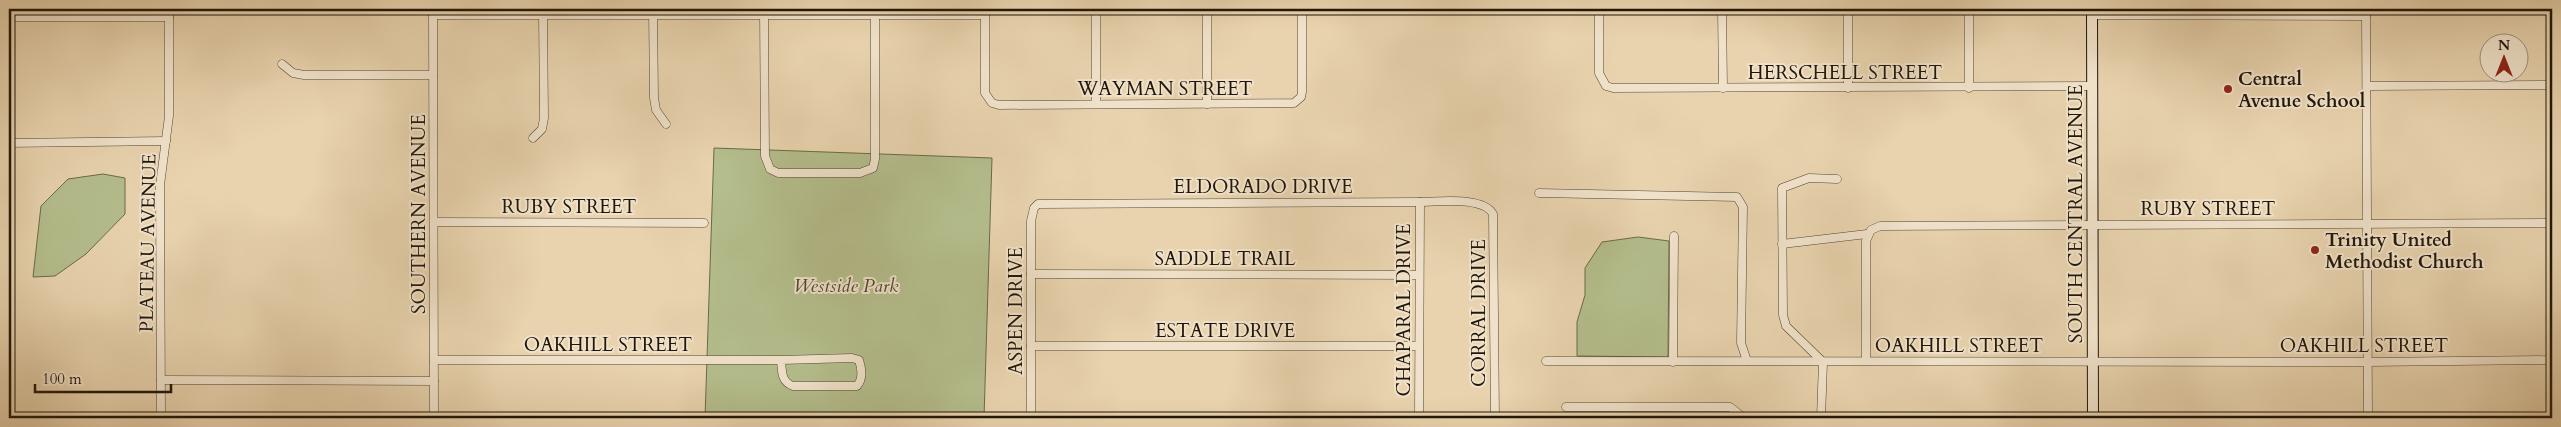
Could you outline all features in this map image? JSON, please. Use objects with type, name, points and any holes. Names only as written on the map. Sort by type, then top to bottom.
[{"type":"street","points":[[1096,9],[1096,104]]},
{"type":"street","points":[[1207,9],[1207,104]]},
{"type":"street","name":"WAYMAN STREET","points":[[985,12],[986,93],[992,103],[999,105],[1207,104],[1294,103],[1301,97],[1302,9]]},
{"type":"street","name":"HERSCHELL STREET","points":[[1599,9],[1599,74],[1606,86],[1613,88],[2092,86]]},
{"type":"street","points":[[1722,9],[1723,88]]},
{"type":"street","points":[[1848,9],[1848,88]]},
{"type":"street","points":[[1969,9],[1969,88]]},
{"type":"street","points":[[533,138],[542,129],[544,118],[543,11]]},
{"type":"street","points":[[433,12],[985,12]]},
{"type":"street","name":"SOUTHERN AVENUE","points":[[433,12],[434,418]]},
{"type":"street","points":[[654,12],[654,98],[656,110],[666,124]]},
{"type":"street","points":[[764,12],[765,156],[770,168],[778,173],[860,173],[873,168],[875,159],[875,12]]},
{"type":"street","points":[[2092,12],[2366,12],[2368,418]]},
{"type":"street","name":"SOUTH CENTRAL AVENUE","points":[[2092,12],[2093,418]]},
{"type":"street","points":[[9,17],[168,13]]},
{"type":"street","name":"PLATEAU AVENUE","points":[[161,418],[160,185],[168,116],[168,13]]},
{"type":"street","points":[[282,64],[293,73],[304,74],[433,74]]},
{"type":"street","points":[[2367,86],[2552,85]]},
{"type":"street","points":[[9,143],[166,141]]},
{"type":"street","points":[[1821,418],[1823,362],[1790,331],[1784,321],[1782,188],[1809,178],[1837,179]]},
{"type":"street","points":[[1539,193],[1737,197],[1743,207],[1741,343],[1747,361]]},
{"type":"street","name":"ELDORADO DRIVE","points":[[1036,206],[1043,202],[1478,202],[1490,208]]},
{"type":"street","name":"CHAPARAL DRIVE","points":[[1420,202],[1420,418]]},
{"type":"street","name":"ASPEN DRIVE","points":[[1031,418],[1032,213],[1036,206]]},
{"type":"street","name":"CORRAL DRIVE","points":[[1490,208],[1494,218],[1495,418]]},
{"type":"street","name":"RUBY STREET","points":[[434,222],[704,223]]},
{"type":"street","name":"RUBY STREET","points":[[1782,244],[1867,234],[1880,226],[2552,223]]},
{"type":"street","points":[[1866,361],[1867,234]]},
{"type":"street","points":[[1673,362],[1674,236]]},
{"type":"street","name":"SADDLE TRAIL","points":[[1032,274],[1419,275]]},
{"type":"street","name":"ESTATE DRIVE","points":[[1031,346],[1419,346]]},
{"type":"street","name":"OAKHILL STREET","points":[[434,360],[856,359],[860,364],[861,380],[857,386],[793,386],[784,381],[781,360]]},
{"type":"street","name":"OAKHILL STREET","points":[[1546,361],[2368,362],[2552,360]]},
{"type":"street","points":[[161,380],[434,381]]},
{"type":"street","points":[[1566,407],[1730,407],[1744,418]]},
{"type":"street","points":[[1130,418],[1255,418]]},
{"type":"green space","name":"Westside Park","points":[[714,148],[992,158],[984,418],[705,418]]},
{"type":"green space","points":[[103,174],[125,178],[125,214],[86,254],[55,276],[33,277],[41,206],[68,179]]},
{"type":"green space","points":[[1638,237],[1669,241],[1668,357],[1577,356],[1577,322],[1585,295],[1585,268],[1602,242]]},
{"type":"place","name":"Central Avenue School","points":[[2228,89]]},
{"type":"place","name":"Trinity United Methodist Church","points":[[2315,250]]}]
